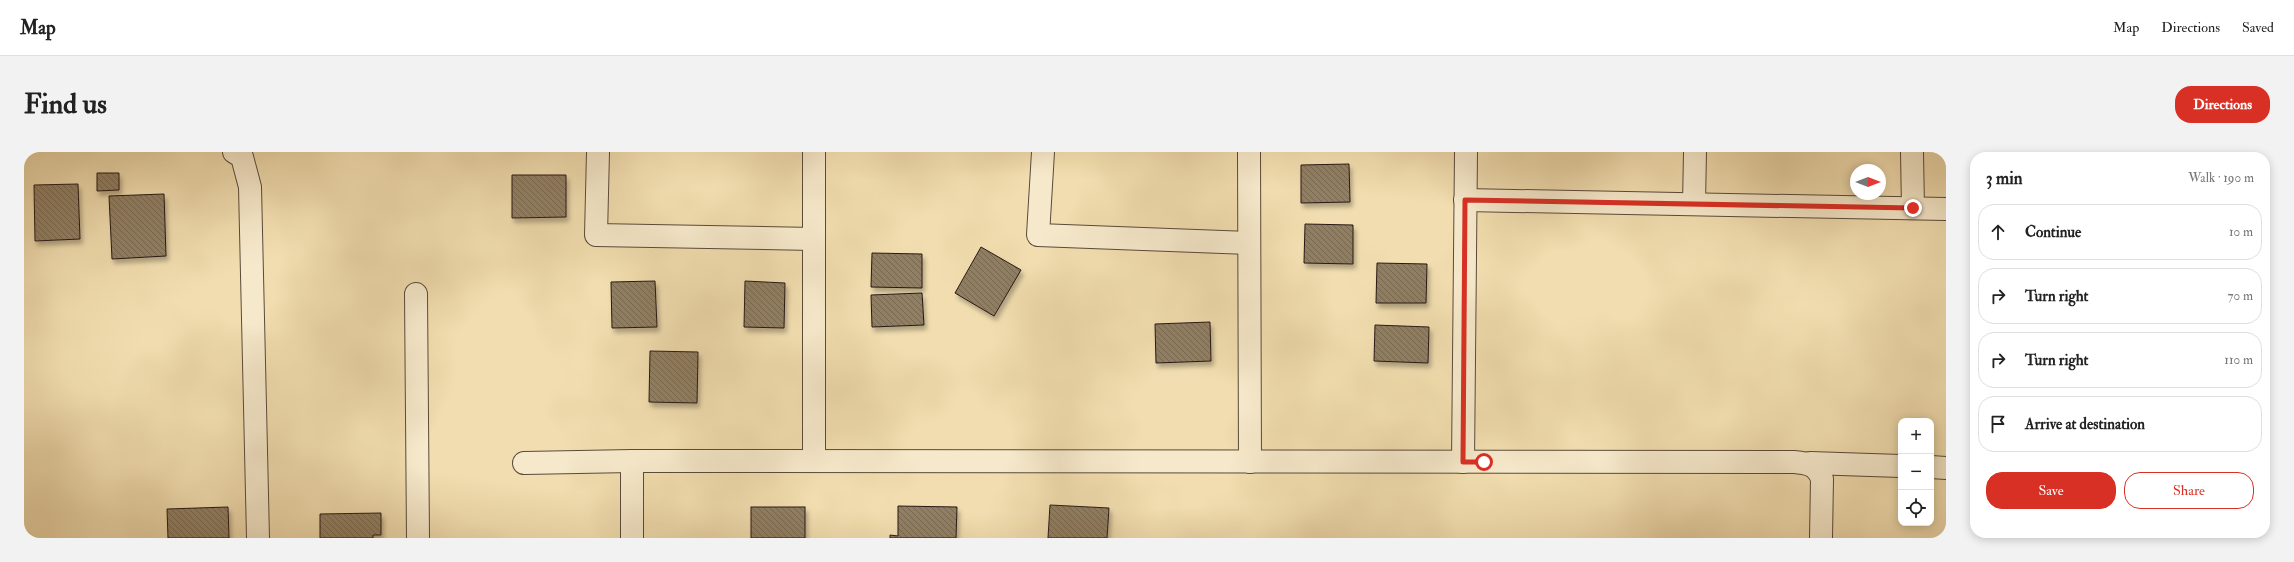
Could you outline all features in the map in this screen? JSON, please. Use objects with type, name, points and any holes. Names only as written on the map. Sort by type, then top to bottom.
[{"type":"street","points":[[598,152],[596,235],[814,239]]},
{"type":"street","points":[[814,152],[814,461]]},
{"type":"street","points":[[1043,152],[1038,235],[1249,243]]},
{"type":"street","points":[[1249,152],[1250,462]]},
{"type":"street","points":[[1463,462],[1466,152]]},
{"type":"street","points":[[1694,152],[1694,204]]},
{"type":"street","points":[[1912,152],[1913,208]]},
{"type":"street","points":[[240,154],[250,187],[258,538]]},
{"type":"street","points":[[1465,200],[1946,209]]},
{"type":"street","points":[[416,294],[418,538]]},
{"type":"street","points":[[632,461],[632,538]]},
{"type":"street","points":[[524,463],[632,461],[1794,462],[1898,466]]},
{"type":"street","points":[[1810,463],[1819,472],[1822,479],[1822,538]]},
{"type":"street","points":[[1934,467],[1946,468]]},
{"type":"building","points":[[1349,164],[1350,202],[1301,203],[1301,165]]},
{"type":"building","points":[[97,173],[119,173],[119,190],[97,191]]},
{"type":"building","points":[[512,175],[566,175],[566,217],[512,218]]},
{"type":"building","points":[[78,184],[80,239],[35,241],[34,185]]},
{"type":"building","points":[[164,194],[166,256],[112,259],[109,196]]},
{"type":"building","points":[[1305,224],[1353,225],[1353,264],[1304,263]]},
{"type":"building","points":[[981,247],[1021,270],[994,316],[955,293]]},
{"type":"building","points":[[872,253],[922,254],[922,288],[871,287]]},
{"type":"building","points":[[1377,263],[1427,264],[1426,303],[1376,303]]},
{"type":"building","points":[[655,281],[657,327],[612,328],[611,282]]},
{"type":"building","points":[[745,281],[785,283],[784,328],[744,327]]},
{"type":"building","points":[[922,293],[924,325],[872,327],[871,295]]},
{"type":"building","points":[[1210,322],[1211,361],[1156,363],[1155,324]]},
{"type":"building","points":[[1375,325],[1429,327],[1428,363],[1374,361]]},
{"type":"building","points":[[650,351],[698,352],[697,403],[649,402]]},
{"type":"building","points":[[1050,505],[1109,508],[1107,538],[1048,538]]},
{"type":"building","points":[[898,506],[957,507],[956,538],[890,538],[890,535],[898,536]]},
{"type":"building","points":[[228,507],[229,538],[168,538],[167,509]]},
{"type":"building","points":[[751,507],[805,507],[805,538],[751,538]]},
{"type":"building","points":[[381,513],[381,535],[373,535],[373,538],[320,538],[320,514]]},
{"type":"route","points":[[1484,462],[1463,462],[1465,200],[1913,208]]}]
